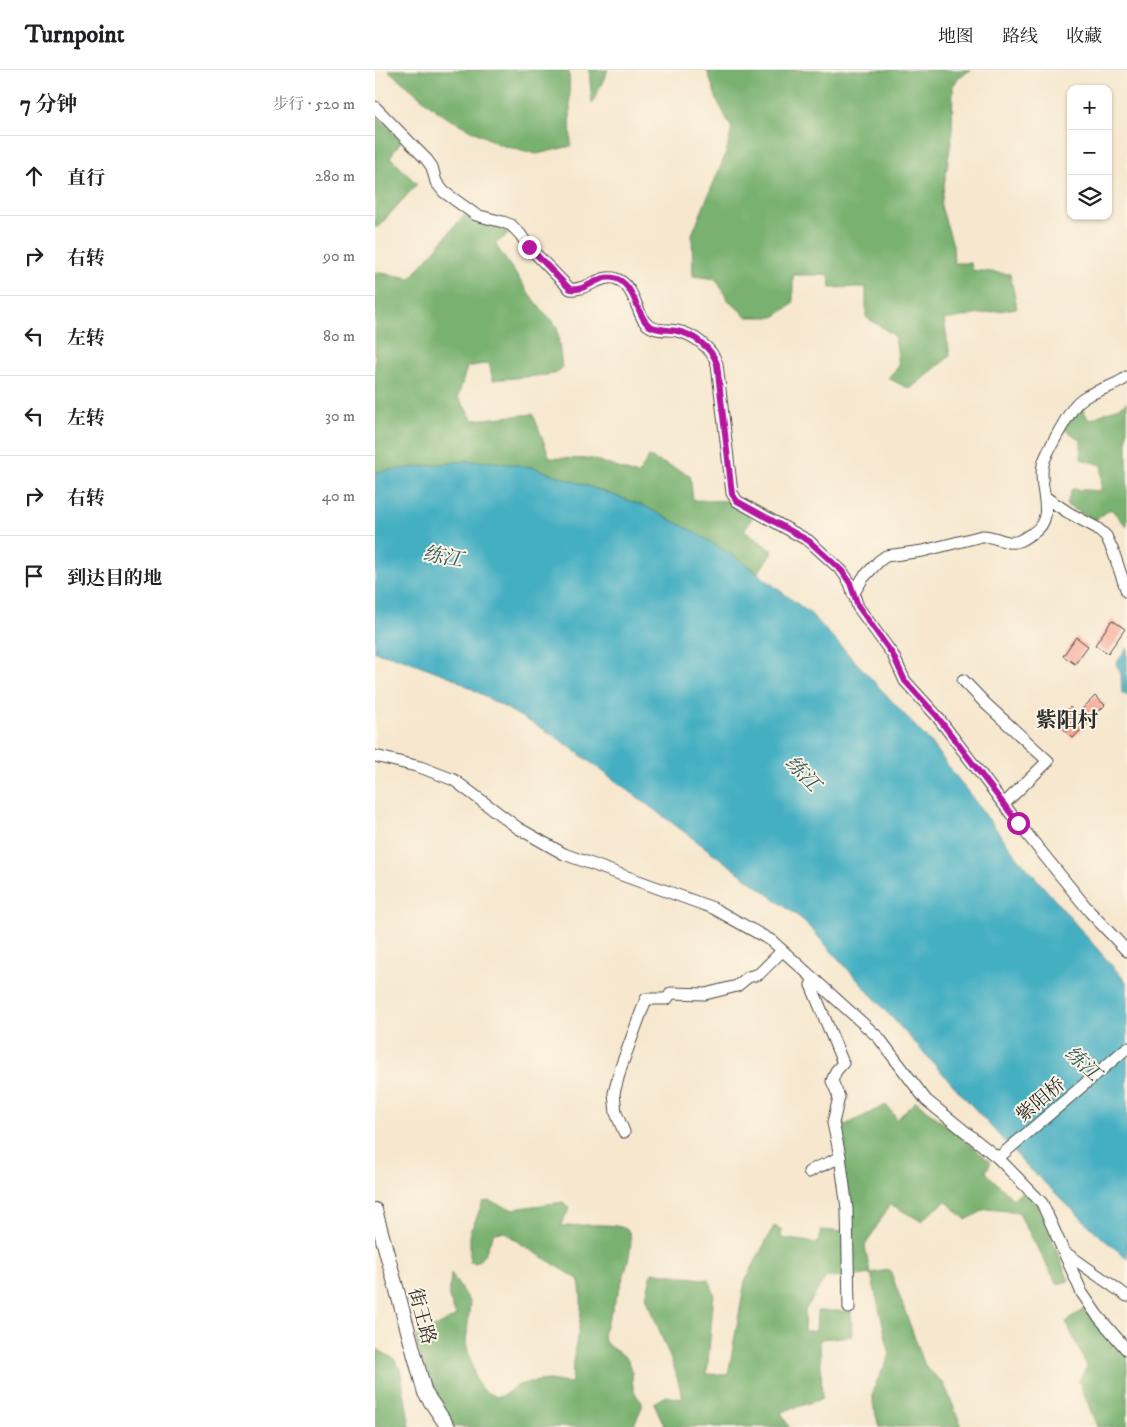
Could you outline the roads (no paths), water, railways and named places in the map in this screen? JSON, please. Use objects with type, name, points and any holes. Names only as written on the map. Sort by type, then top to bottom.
[{"type":"main road","name":"街王路","points":[[375,1210],[425,1393],[448,1427]]},
{"type":"street","points":[[375,107],[432,166],[436,182],[444,192],[476,215],[511,225],[529,247],[570,289],[582,288],[609,278],[617,279],[634,297],[643,319],[648,325],[660,330],[677,331],[692,337],[711,353],[717,364],[734,498],[815,545],[842,571],[850,583],[858,606],[893,655],[905,681],[936,715],[1089,912],[1127,950]]},
{"type":"street","points":[[853,594],[863,578],[886,556],[923,552],[982,536],[990,536],[1006,542],[1018,541],[1038,529],[1043,522],[1046,510],[1042,476],[1043,464],[1073,408],[1086,397],[1113,386],[1127,377]]},
{"type":"street","points":[[1045,497],[1097,528],[1105,536],[1113,551],[1127,592]]},
{"type":"street","points":[[963,680],[985,704],[1048,761],[1004,804]]},
{"type":"street","points":[[375,756],[420,767],[453,780],[518,828],[564,854],[713,908],[772,941],[879,1038],[926,1100],[998,1158],[1042,1203],[1075,1280],[1090,1306],[1127,1350]]},
{"type":"street","points":[[624,1132],[616,1113],[614,1093],[621,1067],[646,999],[667,999],[671,993],[705,994],[737,986],[748,978],[759,974],[782,951]]},
{"type":"street","points":[[813,980],[811,985],[843,1063],[836,1071],[832,1081],[839,1097],[833,1123],[840,1156],[847,1209],[849,1308]]},
{"type":"street","name":"紫阳桥","points":[[998,1158],[1127,1048]]},
{"type":"street","points":[[809,1172],[816,1167],[835,1161],[840,1156]]},
{"type":"street","points":[[1063,1251],[1127,1296]]},
{"type":"water","name":"练江","points":[[466,461],[494,462],[532,467],[642,505],[691,530],[740,560],[812,615],[930,742],[1015,854],[1127,983],[1127,1258],[1102,1238],[1026,1165],[803,920],[555,736],[451,677],[400,658],[375,652],[375,472]]},
{"type":"water","points":[[1127,648],[1127,696],[1122,693],[1121,674],[1116,664]]},
{"type":"district","name":"紫阳村","points":[[1067,720]]}]
